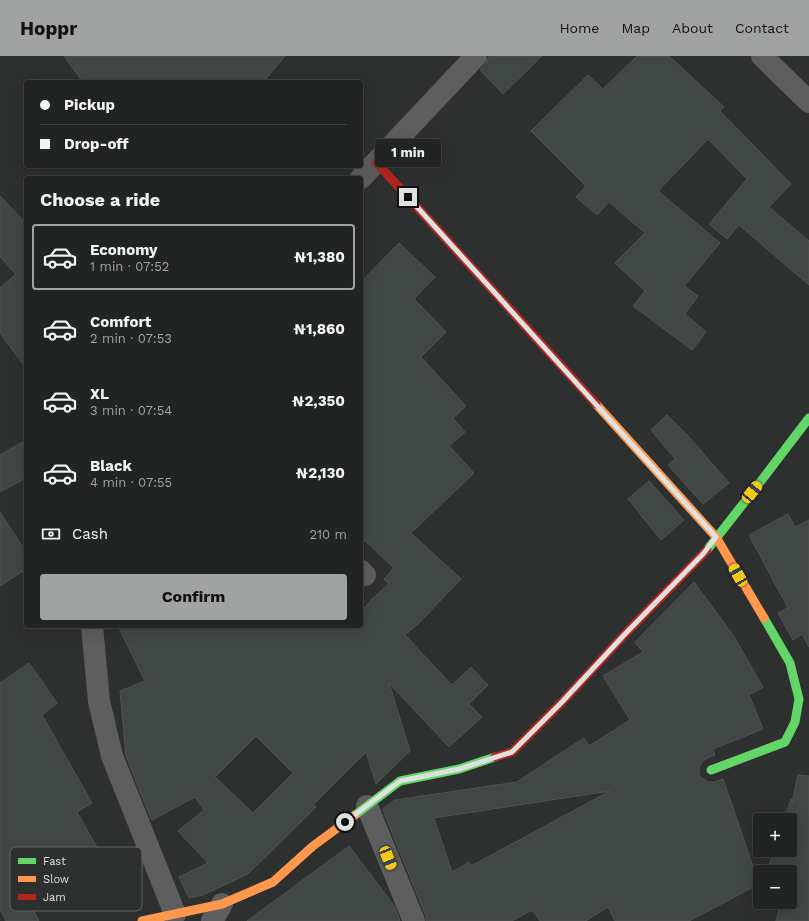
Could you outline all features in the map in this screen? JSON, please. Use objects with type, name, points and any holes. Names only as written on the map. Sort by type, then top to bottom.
[{"type":"street","points":[[363,176],[476,56]]},
{"type":"street","points":[[762,56],[809,102]]},
{"type":"street","points":[[376,162],[716,537],[790,664],[799,699],[795,722],[785,742],[711,770]]},
{"type":"street","points":[[142,921],[175,914],[217,912],[273,882],[313,846],[400,781],[459,769],[512,752],[561,703],[625,634],[703,554],[809,418]]},
{"type":"street","points":[[92,628],[100,701],[112,756],[175,914]]},
{"type":"street","points":[[367,806],[414,921]]},
{"type":"building","points":[[64,56],[285,56],[265,80],[82,80]]},
{"type":"building","points":[[490,56],[542,56],[503,94],[480,70]]},
{"type":"building","points":[[637,56],[669,56],[724,107],[720,111],[791,184],[769,207],[809,241],[809,285],[739,225],[727,239],[709,224],[747,179],[708,139],[658,191],[720,243],[684,286],[698,296],[685,314],[706,332],[692,350],[633,306],[645,291],[615,263],[645,233],[609,202],[597,215],[576,197],[586,186],[531,131],[588,75],[603,89]]},
{"type":"building","points":[[0,196],[24,221],[24,365],[0,333],[0,288],[16,274],[0,257]]},
{"type":"building","points":[[399,243],[435,277],[414,299],[446,332],[421,357],[466,406],[453,418],[465,432],[449,446],[474,473],[411,533],[461,579],[419,623],[405,635],[452,685],[471,667],[488,685],[469,704],[482,717],[449,747],[389,683],[410,751],[376,784],[366,752],[313,805],[316,807],[248,874],[203,895],[189,898],[179,877],[208,863],[178,831],[204,810],[195,797],[152,820],[151,819],[126,756],[120,691],[145,681],[119,628],[363,628],[363,610],[372,599],[389,584],[384,579],[394,568],[363,539],[363,280]],"holes":[[[256,736],[293,773],[253,813],[215,777]]]},
{"type":"building","points":[[667,415],[689,437],[729,483],[703,504],[668,465],[675,459],[651,430]]},
{"type":"building","points":[[24,441],[24,479],[0,492],[0,455]]},
{"type":"building","points":[[649,481],[684,520],[661,540],[628,499]]},
{"type":"building","points":[[0,512],[24,549],[24,570],[0,586]]},
{"type":"building","points":[[788,514],[795,527],[809,520],[809,647],[802,634],[793,640],[778,613],[788,608],[749,535]]},
{"type":"building","points":[[694,582],[733,635],[763,687],[749,695],[763,729],[713,749],[715,755],[702,762],[699,768],[699,775],[709,782],[715,782],[723,779],[753,866],[753,887],[689,921],[615,921],[608,907],[586,921],[540,921],[532,910],[512,921],[426,921],[426,916],[383,809],[395,800],[517,782],[584,738],[589,746],[630,720],[603,676],[643,652],[635,642]],"holes":[[[610,791],[471,866],[469,862],[452,872],[434,818]]]},
{"type":"building","points":[[29,663],[57,703],[42,715],[92,803],[77,812],[97,847],[10,847],[10,911],[34,911],[39,921],[6,921],[0,910],[0,683]]},
{"type":"building","points":[[798,775],[809,776],[809,921],[776,921],[779,909],[797,909],[797,865],[769,865],[772,857],[797,857],[797,813],[786,813],[791,799],[792,803]]},
{"type":"building","points":[[349,846],[395,907],[400,921],[247,921]]},
{"type":"traffic: fast","points":[[707,550],[809,418]]},
{"type":"traffic: fast","points":[[711,770],[785,742],[795,722],[799,699],[790,663],[764,618]]},
{"type":"traffic: fast","points":[[355,815],[400,781],[459,769],[495,757]]},
{"type":"traffic: slow","points":[[596,404],[716,537],[764,618]]},
{"type":"traffic: slow","points":[[142,921],[222,904],[273,882],[313,846],[355,815]]},
{"type":"traffic: jam","points":[[376,162],[596,404]]},
{"type":"traffic: jam","points":[[495,757],[512,752],[561,703],[625,634],[707,550]]},
{"type":"route","points":[[345,822],[400,781],[459,769],[512,752],[561,703],[625,634],[703,554],[716,537],[408,197]]}]
